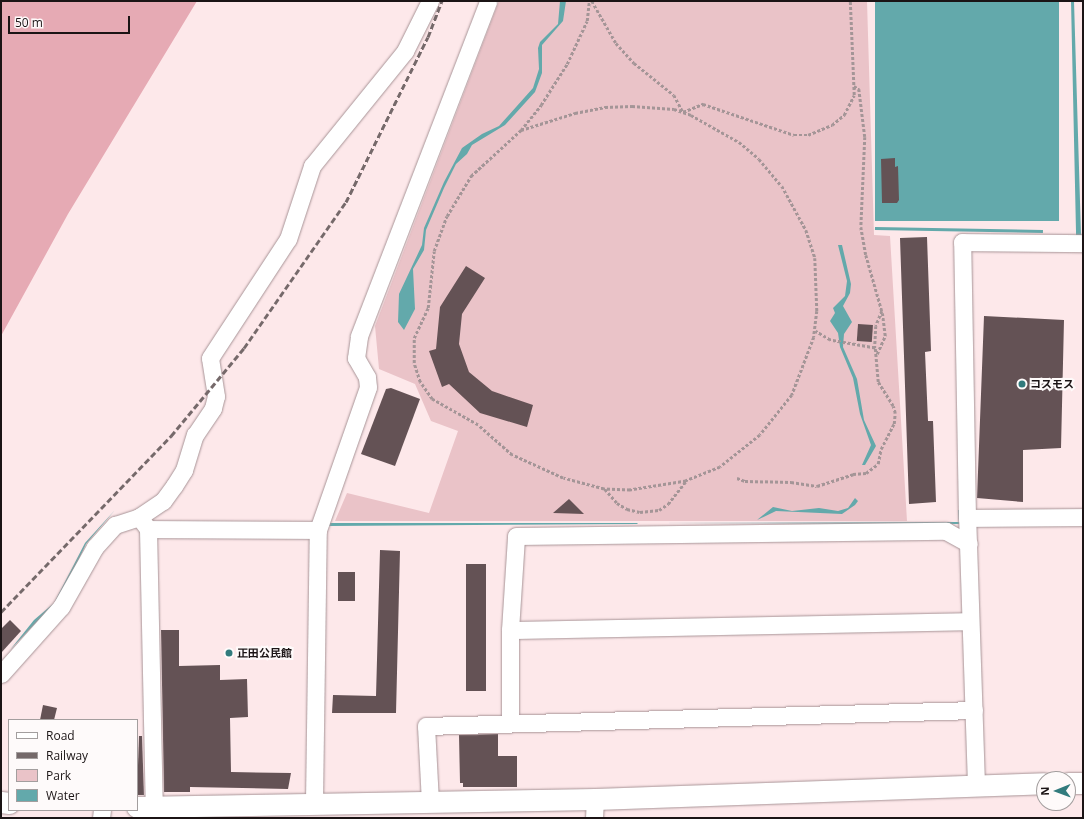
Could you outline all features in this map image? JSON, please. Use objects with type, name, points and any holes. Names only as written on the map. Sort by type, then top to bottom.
[{"type":"street","points":[[430,1],[405,50],[312,166],[288,239],[210,358],[216,396],[213,408],[195,435],[184,470],[163,501],[143,523],[146,807],[309,808],[430,802],[594,808],[976,784],[1036,783]]},
{"type":"street","points":[[309,808],[318,530],[368,387],[367,377],[356,358],[359,336],[488,1]]},
{"type":"street","points":[[976,784],[967,518],[962,242],[1083,243]]},
{"type":"street","points":[[967,518],[1083,517]]},
{"type":"street","points":[[1,674],[61,606],[95,547],[115,525],[143,523],[318,530]]},
{"type":"street","points":[[510,721],[510,630],[516,536],[946,531],[969,544]]},
{"type":"street","points":[[510,630],[970,621]]},
{"type":"street","points":[[430,802],[426,726],[510,721],[974,710]]},
{"type":"path","points":[[521,130],[575,112],[605,107],[632,106],[683,112],[707,123],[739,142],[759,159],[782,186],[806,230],[815,258],[817,283],[815,331],[808,359],[792,395],[776,418],[744,450],[720,467],[686,481],[649,488],[604,489],[562,478],[512,455],[478,425],[432,399],[420,382],[414,363],[414,338],[428,308],[434,251],[446,216],[471,176],[521,130],[541,105],[568,64],[587,21],[589,1]]},
{"type":"path","points":[[592,1],[616,43],[634,63],[674,95],[683,112]]},
{"type":"path","points":[[683,112],[703,104],[794,136],[808,135],[827,128],[844,115],[854,95],[850,1]]},
{"type":"path","points":[[854,86],[859,90],[865,137],[861,227],[866,255],[882,311],[885,336],[877,354]]},
{"type":"path","points":[[737,478],[745,481],[791,482],[817,486],[853,474],[872,470],[891,433],[895,413],[893,406],[878,382],[877,354],[875,348],[876,326],[882,311]]},
{"type":"path","points":[[815,331],[838,342],[875,348]]},
{"type":"path","points":[[604,489],[617,503],[626,509],[640,512],[658,510],[668,504],[686,481]]},
{"type":"green space","points":[[499,1],[867,1],[874,235],[890,236],[907,521],[335,521],[347,493],[429,513],[458,431],[431,421],[415,384],[379,369],[375,326]]},
{"type":"shaded area","points":[[1,1],[197,1],[68,214],[1,336]]},
{"type":"water","points":[[560,1],[566,1],[563,21],[542,45],[542,73],[535,92],[505,125],[472,145],[467,154],[456,164],[444,188],[426,230],[424,250],[413,269],[415,309],[404,330],[398,322],[399,294],[422,245],[424,228],[444,182],[462,148],[482,134],[499,126],[533,88],[539,69],[538,48],[540,42],[558,24]]},
{"type":"water","points":[[875,1],[1059,1],[1059,221],[875,221]]},
{"type":"water","points":[[1071,1],[1074,1],[1081,235],[1076,235]]},
{"type":"water","points":[[875,227],[1043,230],[1043,233],[875,230]]},
{"type":"water","points":[[838,245],[842,245],[851,284],[850,293],[843,306],[852,322],[844,334],[843,347],[857,379],[864,420],[876,446],[865,465],[862,465],[871,445],[860,414],[853,378],[840,347],[838,333],[830,321],[835,313],[833,308],[845,296],[847,281]]},
{"type":"water","points":[[855,498],[858,501],[855,505],[842,514],[776,511],[757,520],[773,507],[792,511],[819,508],[838,511],[848,508]]},
{"type":"water","points":[[115,510],[86,544],[66,587],[54,602],[85,543]]},
{"type":"water","points":[[958,510],[960,510],[962,524],[657,523],[959,522]]},
{"type":"water","points":[[330,523],[637,523],[638,524],[329,526]]},
{"type":"water","points":[[53,603],[50,608],[10,650],[34,620]]},
{"type":"building","points":[[895,158],[895,167],[898,166],[899,200],[897,203],[882,203],[881,159]]},
{"type":"building","points":[[927,237],[931,351],[925,352],[928,421],[933,421],[936,502],[909,504],[900,238]]},
{"type":"building","points":[[466,266],[485,278],[462,314],[459,344],[469,372],[492,391],[533,405],[527,427],[480,413],[449,384],[442,387],[429,351],[436,349],[440,307]]},
{"type":"building","name":"コスモス","points":[[984,316],[1064,320],[1061,448],[1023,450],[1023,502],[977,498]]},
{"type":"building","points":[[858,324],[873,325],[872,342],[857,341]]},
{"type":"building","points":[[391,388],[420,399],[395,466],[361,454],[386,389]]},
{"type":"building","points":[[569,499],[584,514],[553,513]]},
{"type":"building","points":[[380,550],[400,551],[396,713],[332,713],[333,695],[376,696]]},
{"type":"building","points":[[466,564],[486,564],[486,691],[466,691]]},
{"type":"building","points":[[338,572],[355,572],[355,601],[338,601]]},
{"type":"building","points":[[10,620],[21,631],[1,653],[1,629]]},
{"type":"building","points":[[161,630],[179,630],[179,666],[220,665],[220,680],[247,679],[248,717],[230,718],[231,772],[291,773],[288,789],[190,787],[190,792],[164,792]]},
{"type":"building","points":[[43,705],[57,708],[54,719],[40,719]]},
{"type":"building","points":[[498,734],[498,756],[517,756],[517,787],[463,787],[463,783],[460,783],[459,735]]},
{"type":"building","points":[[139,736],[142,736],[144,795],[138,795]]},
{"type":"railway","points":[[1,612],[171,436],[244,348],[346,202],[428,37],[442,1]]},
{"type":"place","name":"コスモス","points":[[1022,384]]},
{"type":"place","name":"正田公民館","points":[[229,653]]}]
